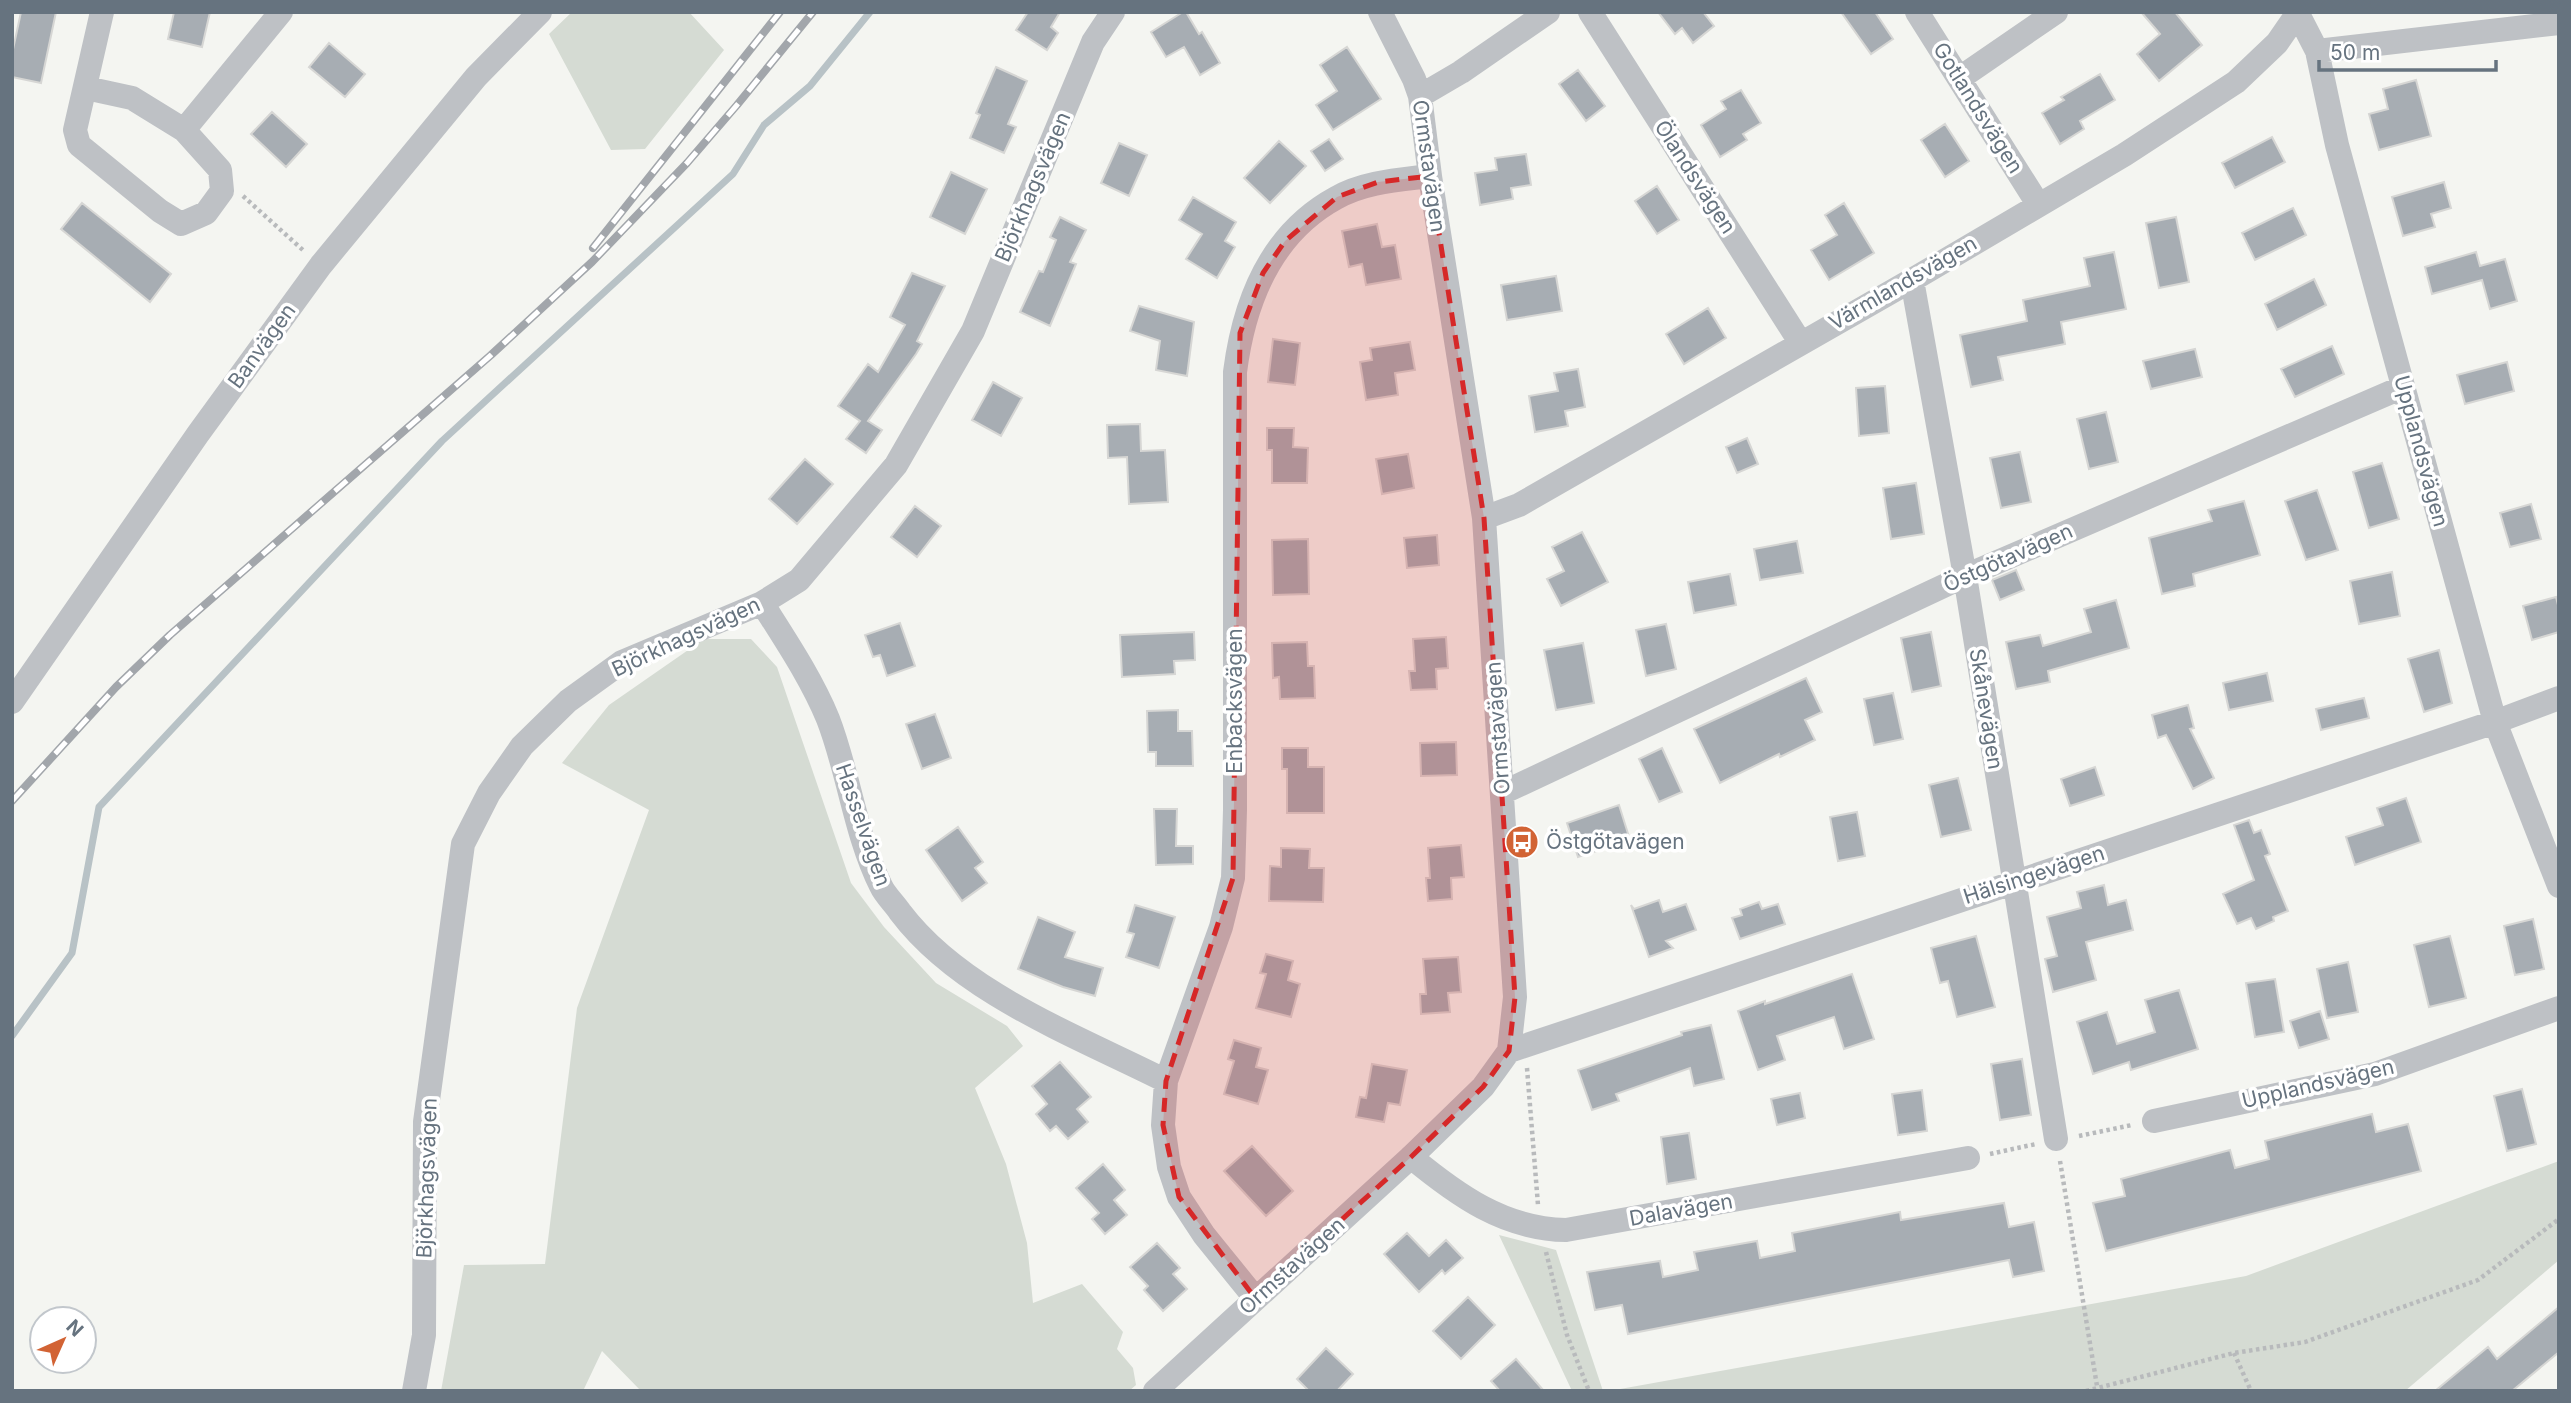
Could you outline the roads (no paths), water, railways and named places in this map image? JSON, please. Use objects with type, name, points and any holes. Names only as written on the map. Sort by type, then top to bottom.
[{"type":"street","points":[[86,88],[132,98],[184,130],[220,170],[222,191],[206,214],[181,224],[160,211],[79,145],[75,130],[102,12]]},
{"type":"street","points":[[184,130],[281,12]]},
{"type":"street","name":"Banvägen","points":[[12,702],[198,433],[320,265],[476,76],[540,12]]},
{"type":"street","name":"Björkhagsvägen","points":[[414,1391],[424,1335],[425,1122],[463,844],[489,793],[522,746],[568,701],[622,662],[762,603],[799,580],[896,465],[973,331],[1093,42],[1113,12]]},
{"type":"street","name":"Ormstavägen","points":[[1156,1391],[1411,1157],[1483,1087],[1510,1051],[1515,997],[1484,519],[1420,96],[1380,12]]},
{"type":"street","points":[[1420,96],[1461,72],[1548,12]]},
{"type":"street","name":"Ölandsvägen","points":[[1590,12],[1800,342]]},
{"type":"street","name":"Gotlandsvägen","points":[[1917,12],[2038,204]]},
{"type":"street","points":[[1960,78],[2056,12]]},
{"type":"street","name":"Värmlandsvägen","points":[[1484,519],[1519,505],[2124,155],[2236,82],[2277,43],[2297,13]]},
{"type":"street","name":"Upplandsvägen","points":[[2297,13],[2317,51],[2337,145],[2495,722],[2559,886]]},
{"type":"street","points":[[2317,51],[2559,23]]},
{"type":"street","name":"Enbacksvägen","points":[[1255,1298],[1204,1235],[1179,1197],[1169,1167],[1163,1125],[1166,1081],[1221,927],[1233,878],[1236,810],[1235,373],[1240,333],[1263,273],[1285,241],[1309,217],[1337,197],[1378,182],[1430,176]]},
{"type":"street","name":"Skånevägen","points":[[1912,280],[1965,576],[2056,1139]]},
{"type":"street","name":"Östgötavägen","points":[[1502,793],[1965,576],[2403,387]]},
{"type":"street","name":"Hasselvägen","points":[[762,603],[799,661],[827,719],[864,842],[881,887],[910,925],[956,968],[1009,1003],[1166,1081]]},
{"type":"street","name":"Hälsingevägen","points":[[1510,1051],[2495,722],[2559,698]]},
{"type":"street","name":"Upplandsvägen","points":[[2154,1121],[2375,1074],[2559,1008]]},
{"type":"street","name":"Dalavägen","points":[[1411,1157],[1450,1189],[1506,1219],[1540,1230],[1566,1230],[1968,1158]]},
{"type":"waterway","points":[[12,1036],[72,953],[99,807],[442,441],[733,174],[764,125],[810,86],[870,12]]},
{"type":"railway","points":[[593,248],[780,12]]},
{"type":"railway","points":[[12,801],[116,687],[170,635],[491,355],[592,262],[687,163],[813,12]]},
{"type":"place","name":"Östgötavägen","points":[[1522,842]]}]
